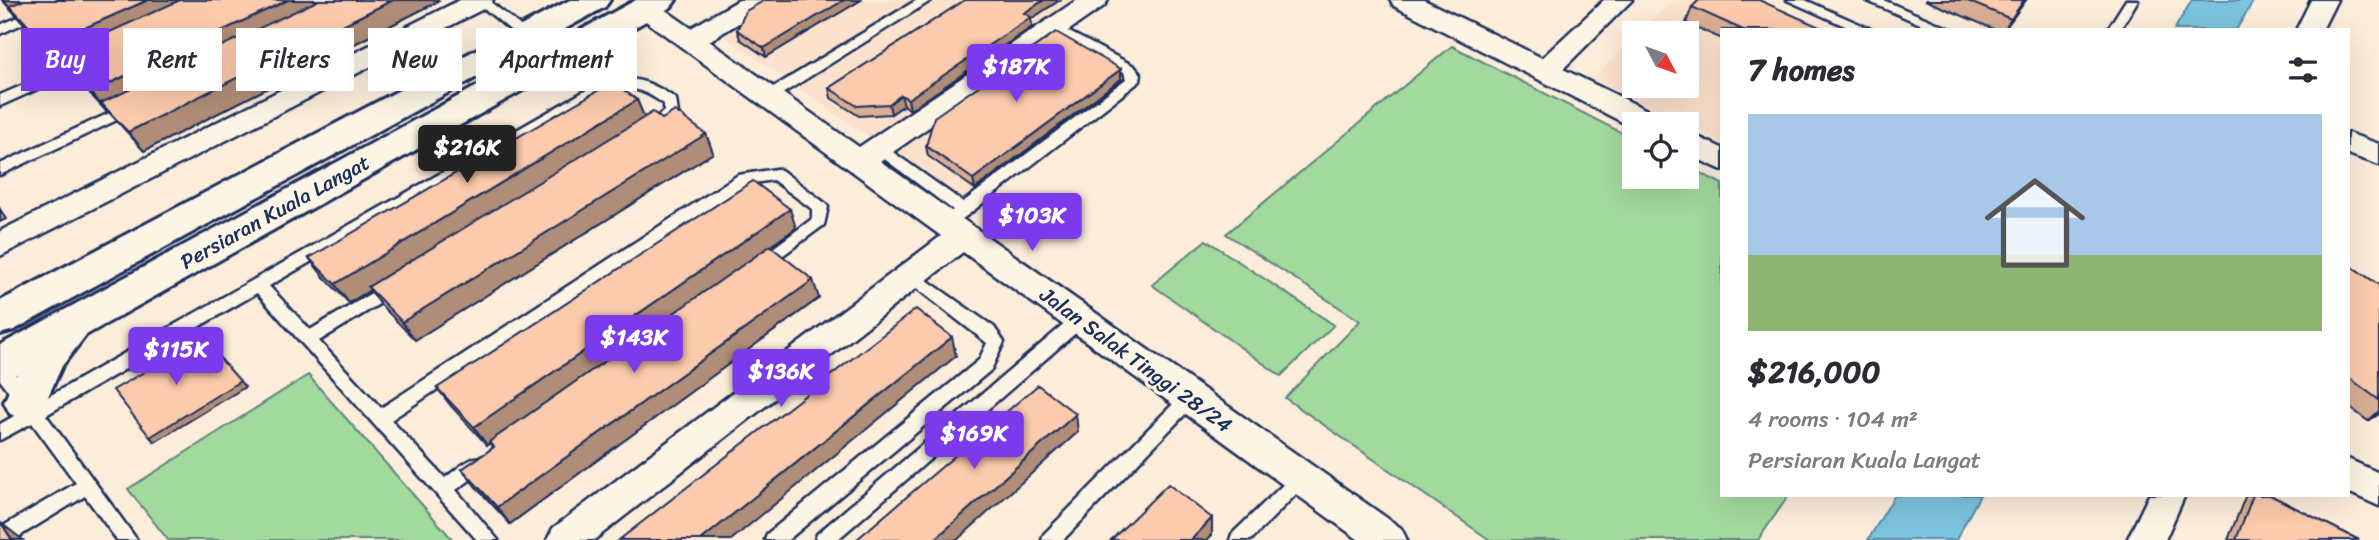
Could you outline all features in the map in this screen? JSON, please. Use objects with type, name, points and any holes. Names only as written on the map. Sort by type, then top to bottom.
[{"type":"main road","name":"Persiaran Kuala Langat","points":[[541,28],[594,0]]},
{"type":"main road","name":"Persiaran Kuala Langat","points":[[13,389],[68,331],[110,303],[653,4]]},
{"type":"main road","name":"Persiaran Kuala Langat","points":[[0,319],[476,63]]},
{"type":"street","points":[[0,245],[480,0]]},
{"type":"street","points":[[690,40],[758,0]]},
{"type":"street","points":[[869,155],[1095,0]]},
{"type":"street","points":[[1403,0],[1627,112]]},
{"type":"street","points":[[1545,71],[1619,0]]},
{"type":"street","points":[[2310,28],[2324,0]]},
{"type":"street","name":"Jalan Salak Tinggi 28/24","points":[[653,4],[690,40],[769,96],[869,155],[1080,320],[1388,540]]},
{"type":"street","points":[[2350,144],[2379,155]]},
{"type":"street","points":[[1699,148],[1720,159]]},
{"type":"street","points":[[566,540],[911,275],[957,223]]},
{"type":"street","points":[[2350,475],[2379,490]]},
{"type":"street","points":[[2146,540],[2165,497]]},
{"type":"lane","points":[[0,30],[69,0]]},
{"type":"lane","points":[[480,0],[516,28]]},
{"type":"lane","points":[[769,96],[926,0]]},
{"type":"lane","points":[[1793,0],[1862,28]]},
{"type":"lane","points":[[1871,0],[1942,28]]},
{"type":"lane","points":[[2114,28],[2132,0]]},
{"type":"lane","points":[[957,223],[1133,81],[1134,74],[1129,69],[1054,28]]},
{"type":"lane","points":[[13,389],[259,285],[616,82],[634,80],[652,87],[671,102],[671,113],[633,139]]},
{"type":"lane","points":[[0,101],[22,91]]},
{"type":"lane","points":[[0,170],[148,100]]},
{"type":"lane","points":[[380,418],[743,179],[776,174],[820,207],[819,221],[745,277]]},
{"type":"lane","points":[[309,339],[413,275]]},
{"type":"lane","points":[[774,540],[985,365],[996,342],[988,332],[911,275]]},
{"type":"lane","points":[[259,285],[489,540]]},
{"type":"lane","points":[[824,540],[1080,320]]},
{"type":"lane","points":[[0,433],[13,389]]},
{"type":"lane","points":[[13,389],[128,540]]},
{"type":"lane","points":[[1051,540],[1190,398]]},
{"type":"lane","points":[[443,489],[499,450]]},
{"type":"lane","points":[[1239,540],[1301,478]]},
{"type":"lane","points":[[0,538],[88,485]]},
{"type":"shaded area","points":[[770,0],[1082,0],[1044,26],[1127,79],[964,203],[717,31]]},
{"type":"shaded area","points":[[1673,0],[1759,0],[1822,28],[1720,28],[1720,141],[1699,131],[1699,112],[1661,112],[1632,98],[1699,98],[1699,21],[1651,21]]},
{"type":"shaded area","points":[[1622,50],[1622,93],[1593,79]]},
{"type":"green space","points":[[1452,46],[1622,133],[1622,189],[1699,189],[1699,172],[1720,183],[1720,497],[1788,497],[1758,540],[1490,540],[1285,398],[1360,321],[1226,234]]},
{"type":"green space","points":[[1206,240],[1334,325],[1281,376],[1152,285]]},
{"type":"green space","points":[[308,375],[453,540],[168,540],[128,489]]},
{"type":"water","points":[[2192,0],[2254,0],[2237,28],[2175,28]]},
{"type":"water","points":[[1894,497],[1979,497],[1956,540],[1868,540]]},
{"type":"building","points":[[24,0],[148,0],[85,28],[30,28],[10,6]]},
{"type":"building","points":[[180,0],[288,0],[222,31],[222,28],[123,28],[123,77],[109,84],[109,32]]},
{"type":"building","points":[[319,0],[393,0],[337,28],[260,28]]},
{"type":"building","points":[[765,0],[844,0],[764,48],[737,30],[746,11]]},
{"type":"building","points":[[965,0],[1044,0],[1024,13],[1031,17],[908,99],[901,95],[889,104],[857,106],[829,88]]},
{"type":"building","points":[[1699,0],[1759,0],[1822,28],[1739,28],[1692,7]]},
{"type":"building","points":[[1965,0],[2024,0],[2011,19]]},
{"type":"building","points":[[1056,32],[1121,69],[973,179],[926,146],[934,117]]},
{"type":"building","points":[[236,39],[236,78],[222,85],[222,46]]},
{"type":"building","points":[[126,91],[210,91],[128,132],[101,103]]},
{"type":"building","points":[[597,91],[625,91],[637,100],[335,284],[309,258]]},
{"type":"building","points":[[675,111],[706,134],[402,322],[368,287],[653,112],[662,119]]},
{"type":"building","points":[[753,181],[790,209],[474,427],[437,388]]},
{"type":"building","points":[[770,246],[813,280],[497,507],[462,469],[494,447],[489,442]]},
{"type":"building","points":[[2350,265],[2379,285],[2379,400],[2350,378]]},
{"type":"building","points":[[916,309],[952,337],[701,540],[619,540]]},
{"type":"building","points":[[202,338],[240,381],[150,437],[113,390]]},
{"type":"building","points":[[1038,385],[1076,414],[934,540],[856,540]]},
{"type":"building","points":[[1168,484],[1212,518],[1191,540],[1111,540]]},
{"type":"building","points":[[2252,497],[2274,497],[2359,540],[2236,540]]},
{"type":"building","points":[[1,523],[12,540],[0,540]]}]
